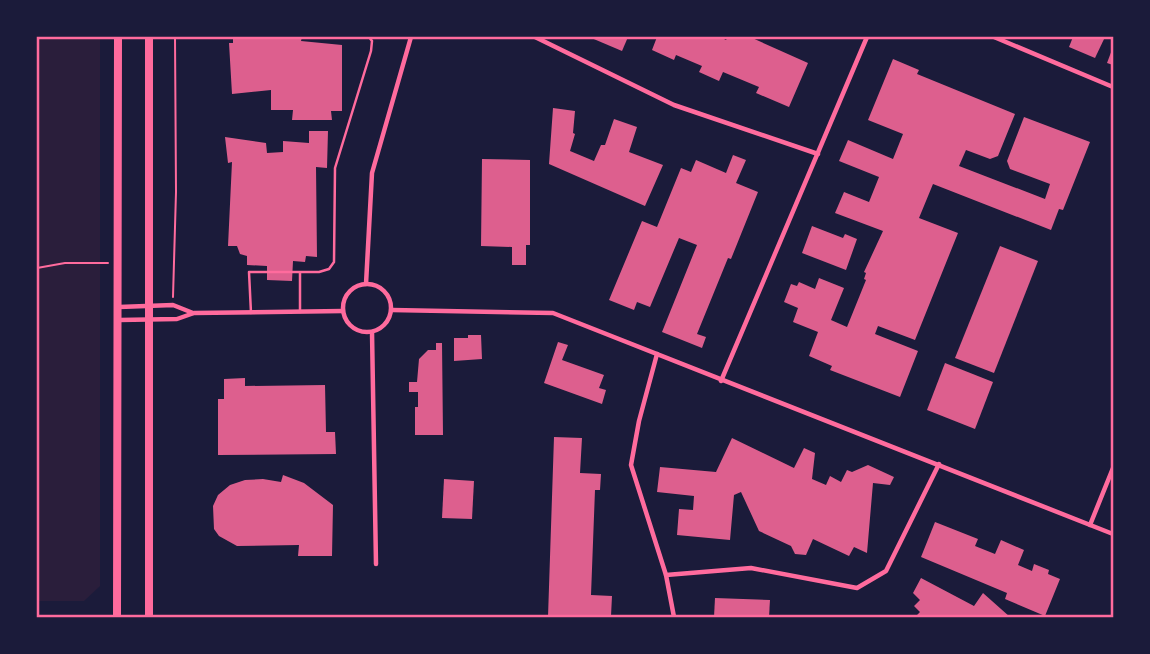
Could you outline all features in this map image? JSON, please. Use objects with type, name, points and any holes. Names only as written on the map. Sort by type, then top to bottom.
[{"type":"highway","points":[[117,617],[118,37]]},
{"type":"highway","points":[[149,37],[149,617]]},
{"type":"street","points":[[366,284],[372,173],[411,37]]},
{"type":"street","points":[[535,37],[674,105],[818,154]]},
{"type":"street","points":[[721,381],[867,37]]},
{"type":"street","points":[[994,37],[1113,87]]},
{"type":"street","points":[[366,284],[387,294],[391,310],[386,324],[372,332],[364,332],[350,325],[343,311],[346,296],[358,286],[366,284]]},
{"type":"street","points":[[119,307],[174,305],[194,313]]},
{"type":"street","points":[[391,310],[553,313],[1113,534]]},
{"type":"street","points":[[119,320],[177,319],[194,313],[343,311]]},
{"type":"street","points":[[372,332],[376,564]]},
{"type":"street","points":[[657,354],[639,421],[631,466],[666,575],[674,617]]},
{"type":"street","points":[[666,575],[751,568],[857,588],[886,571],[939,464]]},
{"type":"street","points":[[1090,525],[1113,468]]},
{"type":"lane","points":[[251,313],[249,272],[300,273],[329,269],[334,262],[335,168],[371,51],[369,37]]},
{"type":"lane","points":[[300,273],[300,312]]},
{"type":"path","points":[[37,268],[65,263],[119,263]]},
{"type":"shaded area","points":[[37,37],[100,37],[100,586],[84,601],[37,601]]},
{"type":"building","points":[[233,37],[302,37],[301,41],[342,45],[342,111],[331,111],[332,120],[292,120],[293,110],[271,110],[271,90],[232,94],[229,43],[233,43]]},
{"type":"building","points":[[589,37],[628,37],[622,51]]},
{"type":"building","points":[[657,37],[720,37],[726,40],[728,37],[750,37],[808,63],[789,107],[756,93],[759,87],[723,72],[719,81],[699,72],[702,66],[676,55],[674,60],[652,50]]},
{"type":"building","points":[[1073,37],[1105,37],[1095,58],[1069,47]]},
{"type":"building","points":[[1113,47],[1113,65],[1107,63]]},
{"type":"building","points":[[893,59],[919,70],[917,74],[1015,114],[998,156],[990,159],[966,150],[959,166],[1045,199],[1050,184],[1010,169],[1007,161],[1024,117],[1090,142],[1063,210],[1059,209],[1051,230],[933,184],[919,218],[958,233],[915,340],[878,326],[875,334],[918,351],[900,397],[830,370],[832,366],[809,356],[818,332],[793,322],[798,308],[784,302],[791,284],[797,286],[799,282],[815,289],[819,278],[844,288],[831,320],[847,327],[866,280],[864,272],[883,231],[835,213],[844,192],[869,202],[879,177],[839,161],[848,140],[893,159],[903,134],[868,120]]},
{"type":"building","points":[[553,108],[575,111],[575,134],[570,151],[594,161],[601,145],[605,145],[614,119],[637,127],[629,152],[663,165],[645,206],[549,164]]},
{"type":"building","points":[[309,131],[328,131],[327,168],[316,167],[317,257],[306,256],[305,262],[293,261],[292,281],[267,280],[267,266],[247,265],[247,256],[240,254],[237,246],[228,246],[232,162],[228,163],[225,137],[266,143],[267,153],[283,152],[283,141],[309,143]]},
{"type":"building","points":[[733,155],[746,160],[736,183],[758,192],[697,334],[706,337],[702,348],[662,332],[697,245],[679,238],[650,307],[637,302],[634,310],[609,300],[642,221],[657,227],[681,168],[691,172],[696,160],[726,173]]},
{"type":"building","points":[[482,159],[530,160],[530,245],[526,245],[526,265],[512,265],[512,247],[481,246]]},
{"type":"building","points":[[812,226],[843,238],[845,234],[857,239],[846,270],[802,253]]},
{"type":"building","points":[[1000,246],[1038,261],[994,373],[955,358]]},
{"type":"building","points":[[468,335],[481,335],[482,359],[454,361],[454,338],[468,338]]},
{"type":"building","points":[[558,342],[568,345],[562,360],[604,375],[599,388],[606,390],[602,404],[544,383]]},
{"type":"building","points":[[436,343],[442,343],[443,435],[415,435],[418,392],[409,392],[409,382],[417,382],[419,359],[428,350],[436,350]]},
{"type":"building","points":[[945,363],[993,382],[975,429],[927,410]]},
{"type":"building","points":[[245,378],[245,386],[325,385],[326,432],[335,432],[336,454],[218,455],[218,399],[224,399],[224,379]]},
{"type":"building","points":[[554,437],[582,438],[580,473],[601,474],[600,490],[595,490],[591,595],[612,596],[609,617],[548,617]]},
{"type":"building","points":[[732,438],[794,468],[804,448],[815,453],[812,479],[826,485],[830,476],[841,482],[847,470],[852,472],[868,465],[894,477],[890,485],[873,483],[867,553],[854,547],[849,556],[813,539],[806,555],[795,554],[791,546],[759,531],[741,492],[734,495],[730,540],[677,535],[679,509],[693,510],[694,496],[657,492],[660,467],[716,472]]},
{"type":"building","points":[[283,475],[304,483],[333,505],[332,556],[298,556],[299,545],[237,546],[219,536],[214,529],[213,506],[218,495],[230,485],[245,480],[281,482]]},
{"type":"building","points":[[444,479],[474,481],[472,519],[442,518]]},
{"type":"building","points":[[935,522],[978,539],[975,546],[995,554],[1001,540],[1024,550],[1018,565],[1032,571],[1034,564],[1049,570],[1048,574],[1060,579],[1045,616],[1005,599],[1007,593],[921,557]]},
{"type":"building","points":[[921,578],[974,606],[983,593],[1010,617],[915,617],[920,612],[914,606],[920,600],[913,593]]},
{"type":"building","points":[[715,598],[770,600],[769,617],[714,617]]}]
